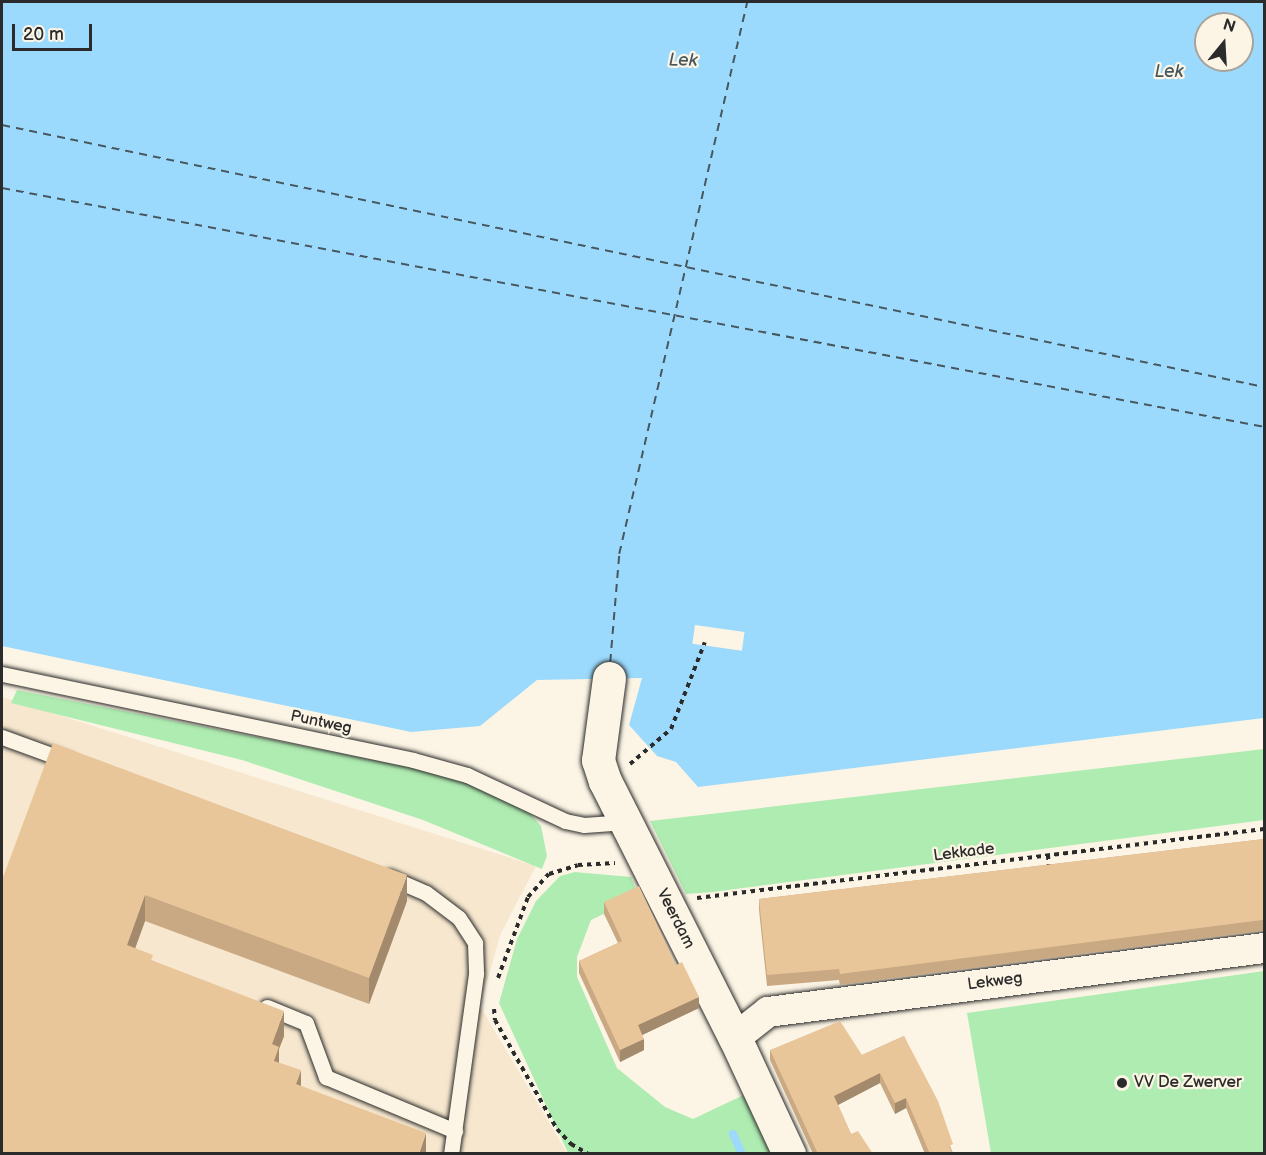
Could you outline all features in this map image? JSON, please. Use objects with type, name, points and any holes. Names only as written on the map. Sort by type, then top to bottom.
[{"type":"street","name":"Veerdam","points":[[609,678],[598,760],[645,861],[735,1038],[789,1154]]},
{"type":"street","name":"Lekweg","points":[[735,1038],[768,1012],[1264,948]]},
{"type":"lane","name":"Puntweg","points":[[2,674],[413,760],[467,775],[574,823],[626,822]]},
{"type":"lane","points":[[2,737],[79,765]]},
{"type":"lane","points":[[376,872],[426,893],[459,918],[475,943],[476,974],[451,1154]]},
{"type":"lane","points":[[252,1001],[306,1023],[327,1077],[455,1131]]},
{"type":"path","points":[[629,765],[670,729],[705,642]]},
{"type":"path","name":"Lekkade","points":[[666,902],[1264,828]]},
{"type":"path","points":[[1194,837],[1195,848]]},
{"type":"path","points":[[1048,855],[1049,876]]},
{"type":"path","points":[[497,982],[528,897],[549,874],[578,865],[645,861]]},
{"type":"path","points":[[902,873],[902,883]]},
{"type":"path","points":[[493,1000],[495,1020],[557,1129],[571,1144],[588,1154]]},
{"type":"shaded area","points":[[2,697],[536,866],[501,933],[480,1006],[567,1153],[2,1153]]},
{"type":"green space","points":[[17,690],[419,769],[490,787],[525,808],[541,826],[547,856],[542,869],[423,820],[242,760],[11,703]]},
{"type":"green space","points":[[1264,749],[1264,820],[713,892],[686,894],[650,821]]},
{"type":"green space","points":[[575,872],[631,877],[639,897],[591,920],[577,957],[577,977],[617,1068],[665,1107],[693,1119],[750,1092],[778,1153],[568,1153],[499,1003],[517,939],[536,901],[560,876]]},
{"type":"green space","name":"VV De Zwerver","points":[[1264,971],[1264,1153],[991,1153],[967,1013]]},
{"type":"water","name":"Lek","points":[[2,2],[1264,2],[1264,718],[698,787],[676,762],[657,756],[629,725],[642,678],[537,680],[480,726],[411,732],[2,646]]},
{"type":"pier","points":[[695,625],[745,632],[742,651],[692,644]]},
{"type":"building","points":[[53,743],[407,875],[369,978],[145,895],[127,945],[153,955],[151,960],[284,1011],[272,1044],[279,1047],[274,1061],[301,1070],[296,1084],[426,1133],[419,1154],[2,1154],[2,880]]},
{"type":"building","points":[[1264,839],[1264,920],[840,974],[839,969],[767,975],[759,899]]},
{"type":"building","points":[[639,886],[676,965],[682,962],[699,997],[638,1025],[644,1039],[620,1050],[579,961],[622,941],[604,902]]},
{"type":"building","points":[[840,1021],[862,1055],[904,1036],[938,1101],[953,1144],[949,1146],[953,1154],[930,1154],[906,1098],[895,1103],[880,1073],[834,1096],[851,1134],[858,1131],[873,1154],[818,1154],[770,1050]]},
{"type":"waterway","points":[[733,1134],[742,1154]]},
{"type":"ferry route","points":[[610,662],[619,554],[747,2]]},
{"type":"ferry route","points":[[2,125],[1264,387]]},
{"type":"ferry route","points":[[2,188],[1264,427]]},
{"type":"place","name":"VV De Zwerver","points":[[1122,1083]]}]
